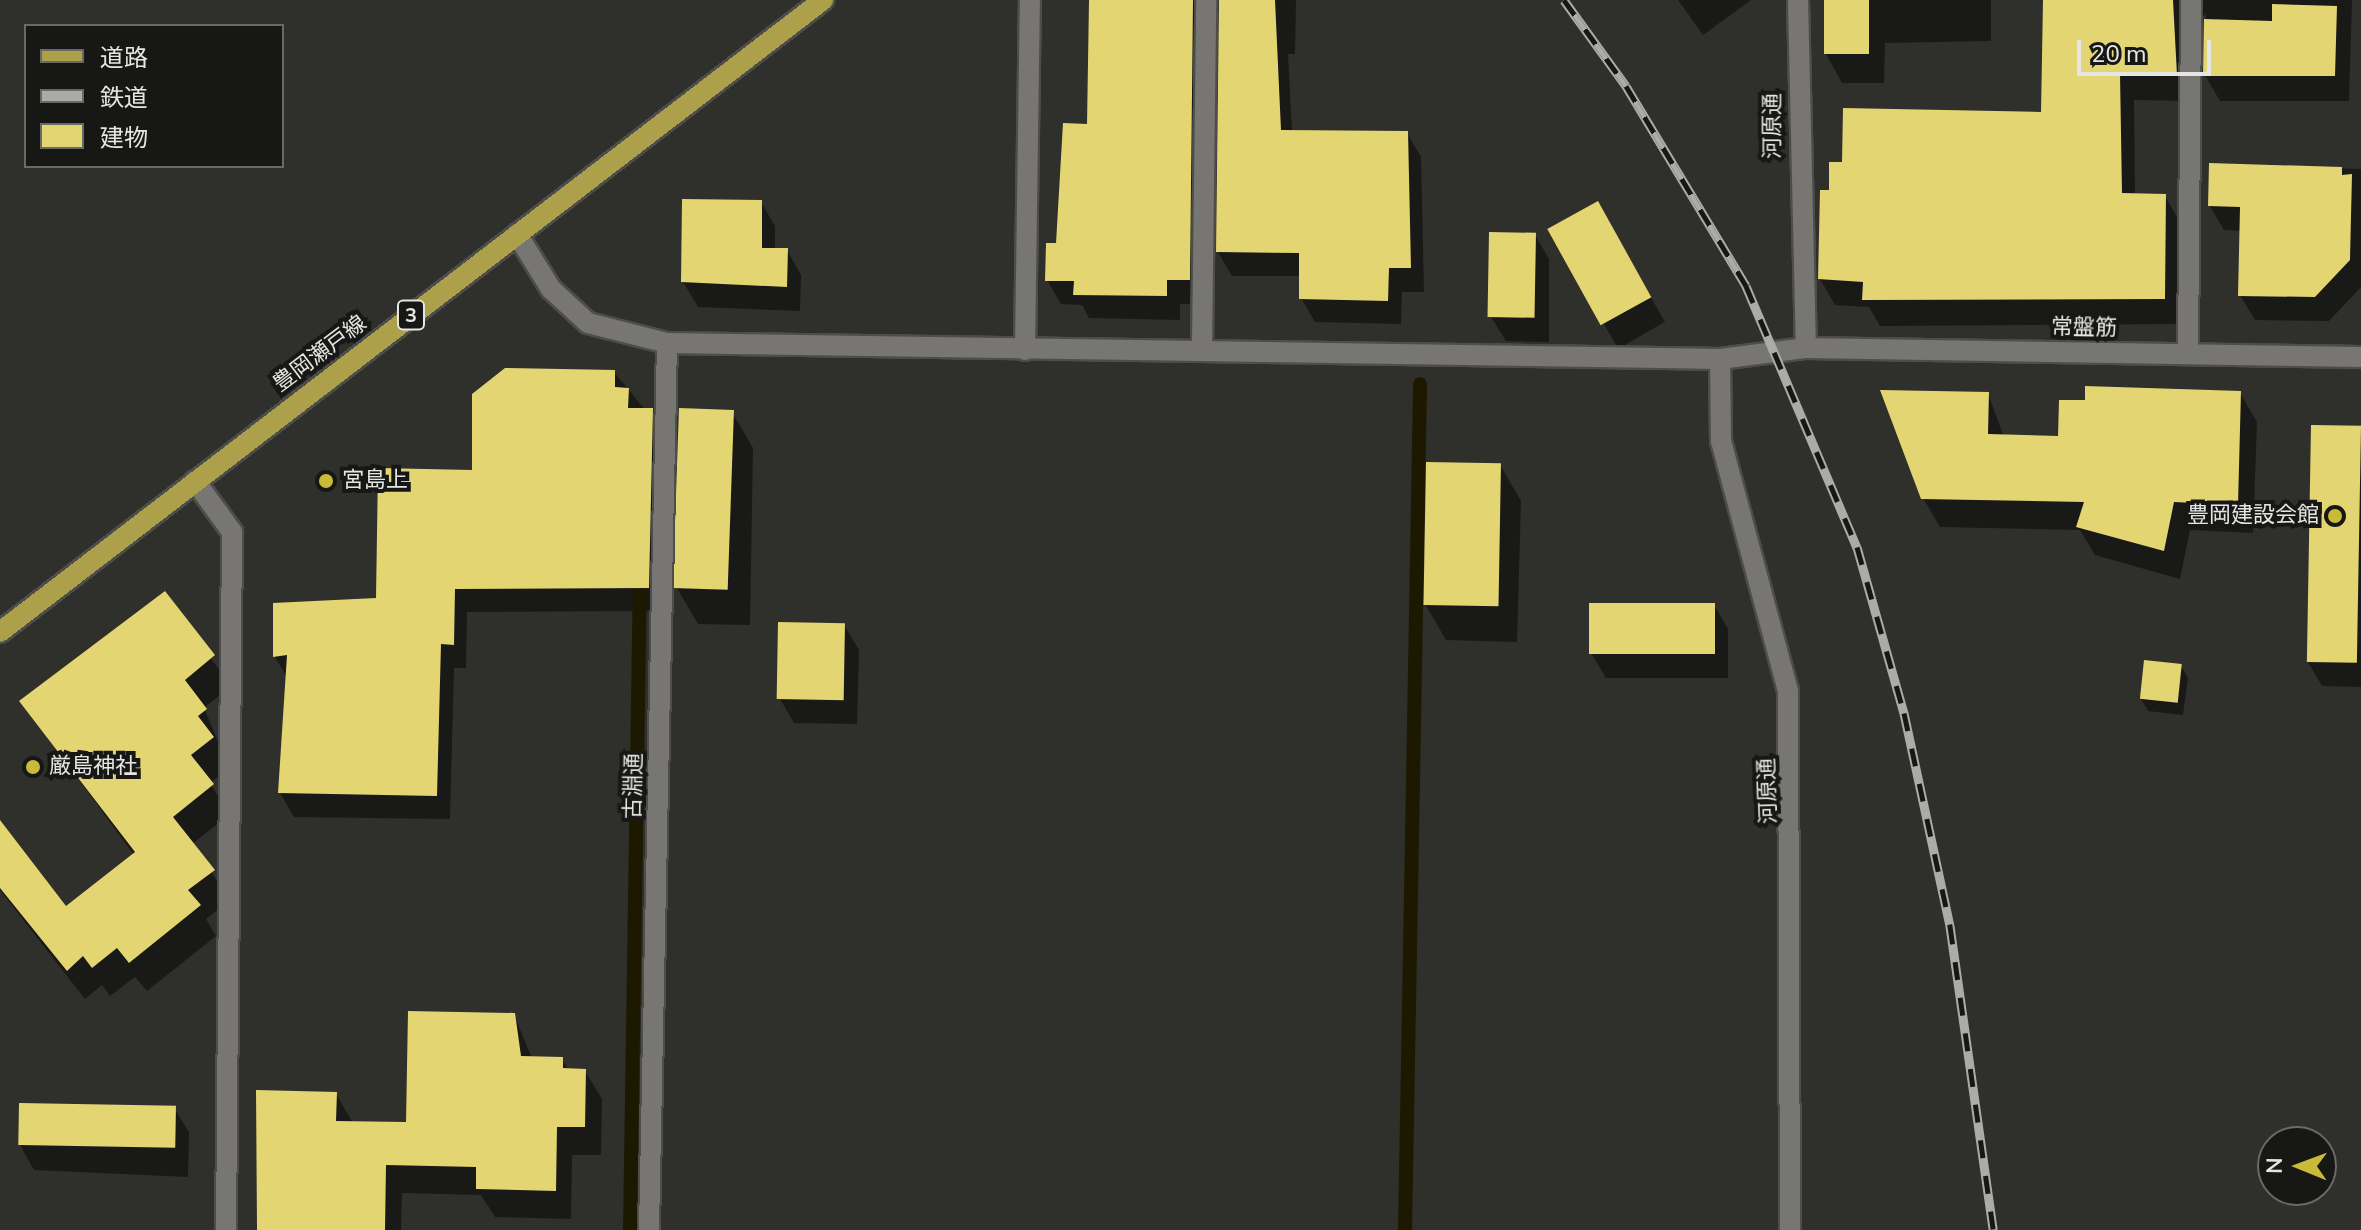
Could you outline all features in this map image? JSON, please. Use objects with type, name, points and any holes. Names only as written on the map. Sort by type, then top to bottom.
[{"type":"main road","name":"豊岡瀬戸線","points":[[0,632],[823,0]]},
{"type":"street","points":[[1025,350],[1030,0]]},
{"type":"street","points":[[1202,348],[1206,0]]},
{"type":"street","name":"河原通","points":[[1798,0],[1806,348]]},
{"type":"street","points":[[2188,354],[2191,0]]},
{"type":"street","name":"常盤筋","points":[[517,234],[551,289],[588,323],[667,343],[1025,350],[1202,348],[1720,359],[1806,348],[2361,357]]},
{"type":"street","name":"古淵通","points":[[649,1230],[667,343]]},
{"type":"street","name":"河原通","points":[[1720,359],[1721,441],[1788,691],[1790,1230]]},
{"type":"street","points":[[195,481],[232,532],[226,1230]]},
{"type":"building","points":[[1089,0],[1193,0],[1190,280],[1167,280],[1167,296],[1073,295],[1074,281],[1045,281],[1046,243],[1056,243],[1063,123],[1087,124]]},
{"type":"building","points":[[1219,0],[1275,0],[1281,130],[1408,131],[1411,268],[1389,268],[1388,301],[1299,299],[1299,253],[1216,252]]},
{"type":"building","points":[[1824,0],[1869,0],[1869,54],[1824,54]]},
{"type":"building","points":[[2043,0],[2173,0],[2177,75],[2120,74],[2122,193],[2166,194],[2165,299],[1862,300],[1863,282],[1818,279],[1820,190],[1829,190],[1829,162],[1842,162],[1843,108],[2041,112]]},
{"type":"building","points":[[2272,4],[2337,6],[2335,76],[2203,76],[2204,19],[2272,21]]},
{"type":"building","points":[[2209,163],[2342,167],[2342,175],[2352,174],[2350,260],[2315,297],[2238,296],[2240,207],[2208,206]]},
{"type":"building","points":[[682,199],[762,200],[762,248],[788,248],[787,287],[681,282]]},
{"type":"building","points":[[1598,201],[1651,297],[1601,325],[1547,229]]},
{"type":"building","points":[[1489,232],[1536,233],[1535,318],[1488,317]]},
{"type":"building","points":[[505,368],[615,370],[615,387],[629,388],[628,408],[653,408],[649,588],[455,589],[454,645],[441,644],[437,796],[278,793],[287,655],[273,657],[273,603],[376,598],[378,468],[472,470],[472,394]]},
{"type":"building","points":[[2085,386],[2241,391],[2238,505],[2174,502],[2164,551],[2076,527],[2084,502],[1921,499],[1880,390],[1989,392],[1988,434],[2058,436],[2059,400],[2085,400]]},
{"type":"building","points":[[679,408],[734,410],[728,590],[673,588]]},
{"type":"building","name":"豊岡建設会館","points":[[2311,425],[2361,426],[2357,663],[2307,662]]},
{"type":"building","points":[[1426,462],[1501,463],[1498,606],[1424,605]]},
{"type":"building","points":[[165,591],[215,655],[185,680],[207,709],[198,716],[214,737],[191,755],[214,784],[173,817],[215,870],[188,890],[201,905],[129,963],[117,948],[92,968],[83,956],[67,971],[0,888],[0,820],[66,906],[135,852],[19,701]]},
{"type":"building","points":[[1589,603],[1715,603],[1715,654],[1589,654]]},
{"type":"building","points":[[778,622],[845,623],[844,700],[777,699]]},
{"type":"building","points":[[2144,660],[2182,664],[2178,703],[2140,699]]},
{"type":"building","points":[[408,1011],[515,1013],[521,1056],[563,1057],[563,1068],[586,1069],[585,1127],[557,1127],[556,1191],[476,1189],[476,1167],[386,1165],[385,1230],[257,1230],[256,1090],[337,1092],[336,1121],[406,1122]]},
{"type":"building","points":[[19,1103],[176,1106],[175,1148],[18,1145]]},
{"type":"waterway","points":[[1405,1230],[1420,384]]},
{"type":"waterway","points":[[630,1230],[640,570]]},
{"type":"railway","points":[[1564,0],[1626,86],[1746,286],[1857,547],[1904,713],[1950,926],[1993,1230]]},
{"type":"place","name":"宮島上","points":[[326,481]]},
{"type":"place","name":"豊岡建設会館","points":[[2335,516]]},
{"type":"place","name":"厳島神社","points":[[33,767]]}]
